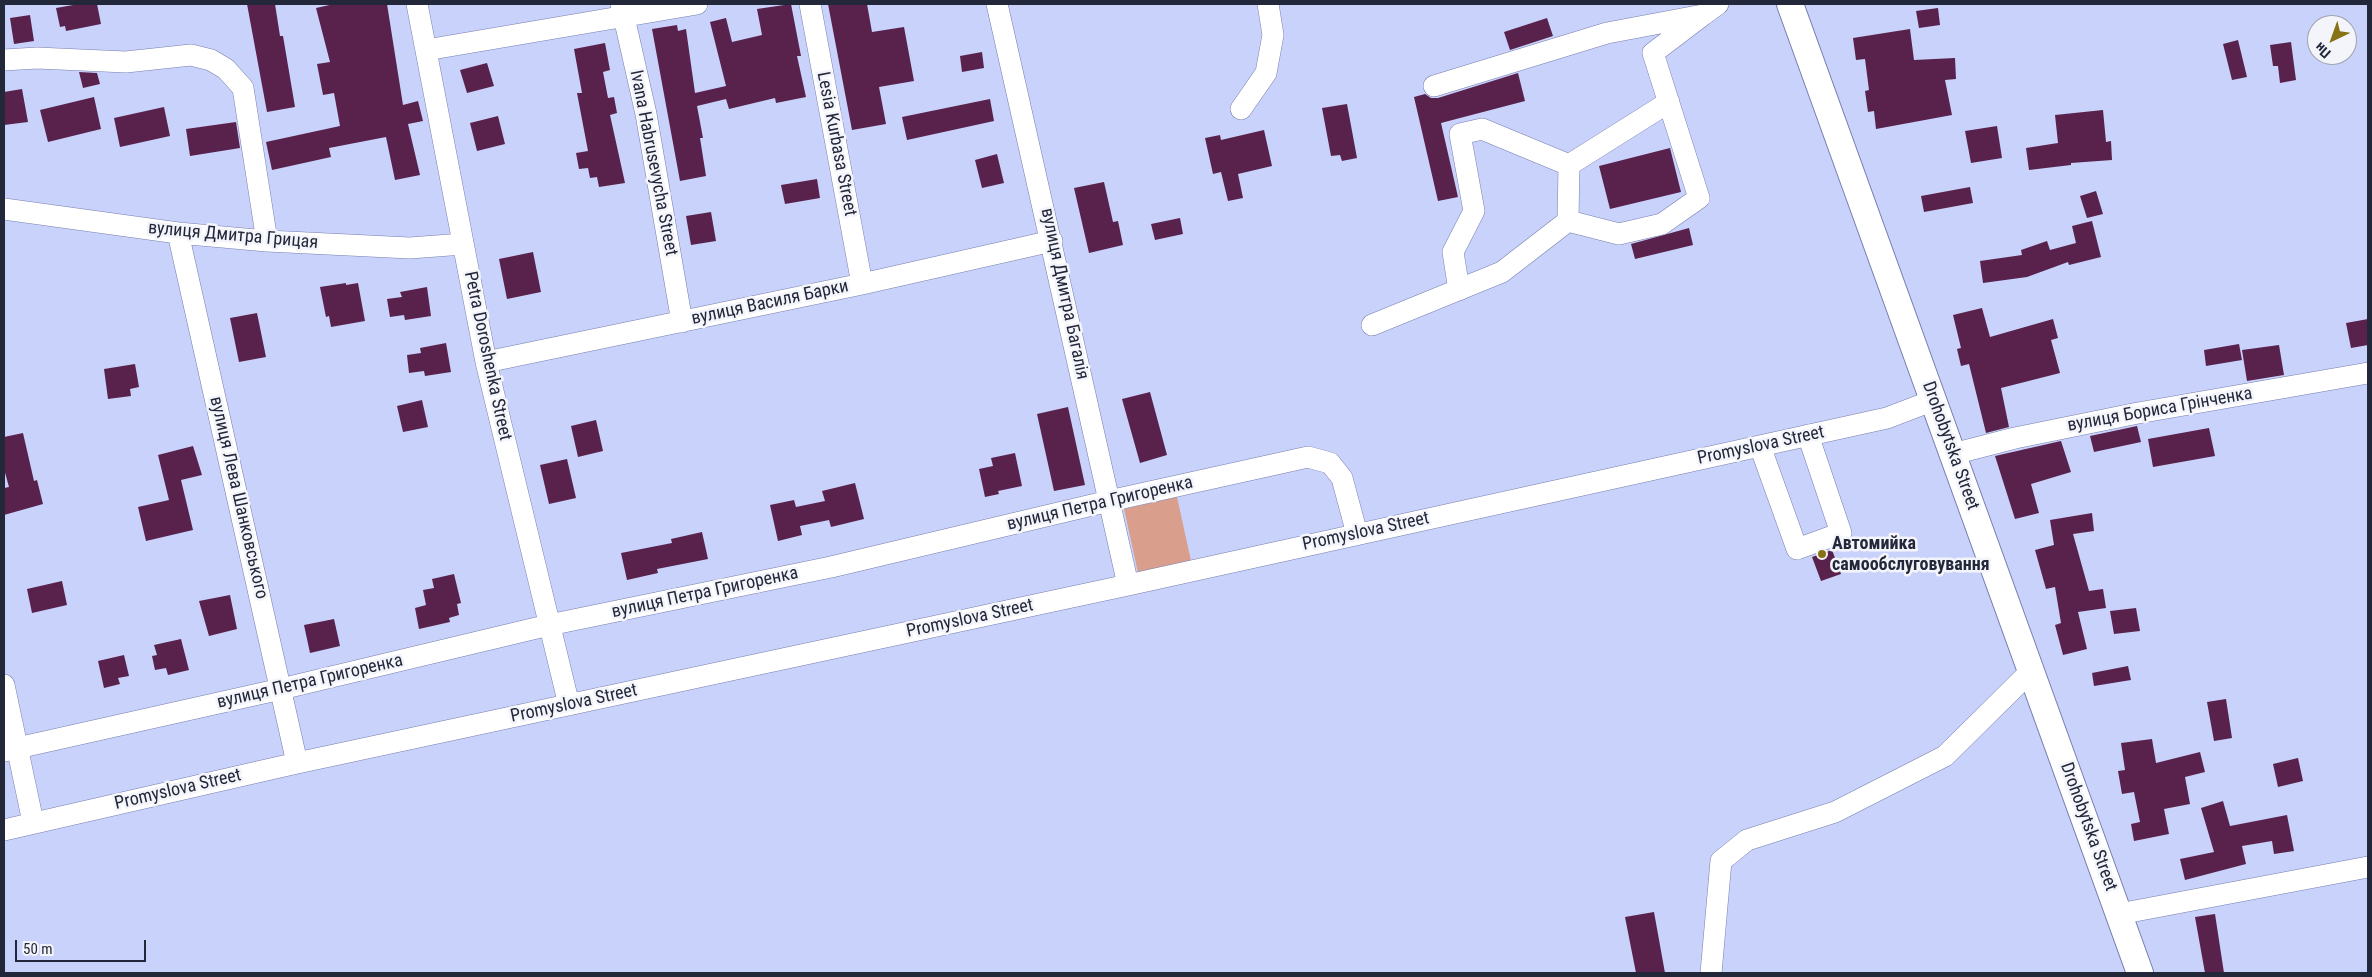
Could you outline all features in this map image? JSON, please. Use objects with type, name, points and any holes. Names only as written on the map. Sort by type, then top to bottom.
[{"type":"main road","name":"Drohobytska Street","points":[[1790,4],[2140,973]]},
{"type":"street","name":"Petra Doroshenka Street","points":[[417,4],[486,362],[569,705]]},
{"type":"street","points":[[426,50],[622,11],[697,4]]},
{"type":"street","name":"Lesia Kurbasa Street","points":[[810,4],[862,284]]},
{"type":"street","name":"вулиця Дмитра Багалія","points":[[997,4],[1052,241],[1128,586]]},
{"type":"street","points":[[1241,109],[1266,74],[1273,35],[1268,4]]},
{"type":"street","points":[[1434,86],[1607,33],[1710,10]]},
{"type":"street","points":[[1568,221],[1619,234],[1662,224],[1699,198],[1653,53],[1710,10]]},
{"type":"street","name":"Ivana Habrusevycha Street","points":[[622,11],[646,114],[682,322]]},
{"type":"street","points":[[4,60],[37,58],[126,62],[191,55],[211,60],[226,69],[243,88],[267,241]]},
{"type":"street","points":[[1569,165],[1669,102]]},
{"type":"street","points":[[1459,290],[1453,252],[1474,210],[1460,134],[1482,130],[1569,165]]},
{"type":"street","points":[[1568,221],[1569,165]]},
{"type":"street","name":"вулиця Дмитра Грицая","points":[[4,209],[178,234],[267,241],[410,248],[463,244]]},
{"type":"street","points":[[1372,325],[1502,272],[1568,221]]},
{"type":"street","name":"вулиця Лева Шанковського","points":[[178,234],[296,763]]},
{"type":"street","name":"вулиця Василя Барки","points":[[486,362],[862,284],[1052,241]]},
{"type":"street","name":"вулиця Бориса Грінченка","points":[[1953,454],[2015,438],[2138,412],[2368,373]]},
{"type":"street","name":"Promyslova Street","points":[[4,830],[296,763],[1128,586],[1887,418],[1934,400]]},
{"type":"street","points":[[1760,446],[1798,549],[1841,533],[1808,435]]},
{"type":"street","name":"вулиця Петра Григоренка","points":[[11,750],[281,689],[549,625],[831,567],[1109,501],[1308,457],[1330,463],[1342,478],[1356,534]]},
{"type":"street","points":[[1710,973],[1721,860],[1747,840],[1834,812],[1945,756],[2032,670]]},
{"type":"street","points":[[4,685],[11,750],[33,822]]},
{"type":"street","points":[[2119,914],[2368,867]]},
{"type":"shaded area","points":[[1177,497],[1191,561],[1138,573],[1124,509]]},
{"type":"building","points":[[79,4],[97,4],[101,24],[66,31],[65,26],[60,27],[56,8]]},
{"type":"building","points":[[247,4],[275,4],[280,36],[283,36],[295,107],[267,112]]},
{"type":"building","points":[[334,4],[387,4],[403,105],[418,101],[423,121],[408,124],[420,175],[395,180],[386,137],[329,148],[331,157],[272,170],[266,142],[340,126],[334,93],[323,95],[317,64],[330,62],[316,8]]},
{"type":"building","points":[[791,4],[801,56],[797,56],[806,97],[776,103],[775,98],[729,109],[726,99],[697,106],[703,138],[700,138],[706,176],[680,181],[652,29],[677,25],[678,31],[686,29],[695,93],[726,86],[710,22],[726,18],[732,42],[762,35],[757,9]]},
{"type":"building","points":[[828,4],[867,4],[872,32],[904,27],[914,81],[879,87],[886,124],[852,130]]},
{"type":"building","points":[[1938,8],[1940,25],[1919,28],[1916,11]]},
{"type":"building","points":[[30,15],[34,41],[14,44],[10,18]]},
{"type":"building","points":[[1547,18],[1553,36],[1510,50],[1504,32]]},
{"type":"building","points":[[1910,29],[1914,60],[1955,58],[1956,79],[1945,80],[1952,115],[1876,129],[1874,111],[1868,112],[1865,91],[1869,90],[1865,59],[1856,60],[1853,38]]},
{"type":"building","points":[[2238,40],[2247,77],[2232,80],[2223,44]]},
{"type":"building","points":[[2291,42],[2296,80],[2280,83],[2278,66],[2273,66],[2270,45]]},
{"type":"building","points":[[605,43],[610,70],[603,72],[608,98],[614,97],[617,113],[610,115],[625,183],[599,187],[597,177],[590,178],[588,168],[579,169],[576,153],[588,151],[577,93],[582,93],[574,49]]},
{"type":"building","points":[[982,52],[984,68],[962,72],[960,56]]},
{"type":"building","points":[[487,63],[494,86],[467,93],[460,70]]},
{"type":"building","points":[[79,72],[97,73],[100,84],[83,88]]},
{"type":"building","points":[[1518,73],[1525,101],[1441,123],[1458,197],[1438,201],[1414,97],[1425,94],[1431,98],[1438,98]]},
{"type":"building","points":[[22,89],[28,122],[4,125],[4,92]]},
{"type":"building","points":[[94,97],[101,129],[48,142],[40,110]]},
{"type":"building","points":[[990,99],[994,121],[907,140],[902,117]]},
{"type":"building","points":[[1347,104],[1357,158],[1342,161],[1340,155],[1331,156],[1322,108]]},
{"type":"building","points":[[164,107],[170,136],[120,147],[114,118]]},
{"type":"building","points":[[2103,110],[2106,142],[2111,141],[2112,160],[2071,163],[2071,165],[2029,170],[2026,148],[2058,143],[2055,115]]},
{"type":"building","points":[[498,116],[505,144],[477,151],[470,123]]},
{"type":"building","points":[[236,122],[240,148],[190,156],[186,129]]},
{"type":"building","points":[[1997,126],[2002,158],[1971,163],[1965,131]]},
{"type":"building","points":[[1264,130],[1272,166],[1238,174],[1243,198],[1228,201],[1221,172],[1213,174],[1205,138],[1220,135],[1221,140]]},
{"type":"building","points":[[1670,148],[1681,192],[1610,209],[1599,166]]},
{"type":"building","points":[[997,154],[1004,183],[982,188],[975,160]]},
{"type":"building","points":[[817,179],[820,198],[785,204],[781,185]]},
{"type":"building","points":[[1104,182],[1113,222],[1118,221],[1123,245],[1089,253],[1074,188]]},
{"type":"building","points":[[1970,187],[1973,203],[1924,212],[1921,196]]},
{"type":"building","points":[[2096,191],[2103,214],[2087,218],[2080,196]]},
{"type":"building","points":[[711,212],[716,241],[691,245],[686,216]]},
{"type":"building","points":[[1180,218],[1183,234],[1155,240],[1151,224]]},
{"type":"building","points":[[2092,221],[2101,257],[2069,265],[2068,262],[2027,277],[1983,283],[1980,261],[2022,255],[2021,250],[2047,241],[2050,250],[2076,243],[2072,226]]},
{"type":"building","points":[[1689,228],[1693,245],[1635,259],[1631,244]]},
{"type":"building","points":[[533,252],[541,292],[507,299],[499,259]]},
{"type":"building","points":[[346,283],[346,285],[358,283],[365,321],[331,327],[329,316],[326,317],[320,287]]},
{"type":"building","points":[[427,287],[431,316],[405,320],[404,315],[390,317],[387,299],[402,297],[400,292]]},
{"type":"building","points":[[1982,308],[1990,337],[2053,319],[2058,338],[2051,340],[2060,373],[2001,388],[2009,427],[1986,433],[1969,364],[1961,366],[1957,349],[1961,348],[1953,315]]},
{"type":"building","points":[[257,313],[266,357],[239,362],[230,318]]},
{"type":"building","points":[[2368,319],[2368,345],[2351,348],[2346,323]]},
{"type":"building","points":[[446,343],[451,372],[425,376],[424,371],[409,373],[407,355],[421,353],[420,348]]},
{"type":"building","points":[[2239,344],[2242,360],[2206,366],[2204,350]]},
{"type":"building","points":[[2279,345],[2284,375],[2247,381],[2242,350]]},
{"type":"building","points":[[135,364],[139,387],[130,389],[131,396],[108,399],[104,369]]},
{"type":"building","points":[[1150,392],[1167,455],[1140,463],[1122,399]]},
{"type":"building","points":[[422,400],[428,427],[403,432],[397,406]]},
{"type":"building","points":[[1068,407],[1085,485],[1054,491],[1037,414]]},
{"type":"building","points":[[596,420],[603,451],[578,457],[571,426]]},
{"type":"building","points":[[2137,426],[2141,442],[2094,452],[2090,436]]},
{"type":"building","points":[[2209,428],[2215,456],[2153,467],[2148,439]]},
{"type":"building","points":[[23,433],[34,481],[37,480],[43,504],[4,515],[4,488],[9,487],[4,469],[4,437]]},
{"type":"building","points":[[2061,441],[2071,472],[2031,484],[2039,513],[2015,519],[1995,456]]},
{"type":"building","points":[[193,446],[202,475],[181,480],[193,530],[146,541],[138,507],[169,500],[158,455]]},
{"type":"building","points":[[1015,453],[1022,486],[998,491],[999,494],[985,497],[979,469],[993,466],[991,458]]},
{"type":"building","points":[[567,459],[576,498],[549,504],[540,465]]},
{"type":"building","points":[[855,483],[864,519],[831,527],[829,520],[800,526],[802,535],[778,541],[770,505],[794,500],[796,507],[825,501],[822,491]]},
{"type":"building","points":[[2092,513],[2094,531],[2073,534],[2089,591],[2103,589],[2106,608],[2078,612],[2087,649],[2063,655],[2055,625],[2061,623],[2055,587],[2046,589],[2035,550],[2054,545],[2050,520]]},
{"type":"building","points":[[702,532],[708,559],[657,569],[658,573],[627,580],[621,553],[672,543],[671,539]]},
{"type":"building","points":[[1832,550],[1841,574],[1821,581],[1812,557]]},
{"type":"building","points":[[454,574],[461,603],[457,604],[459,615],[449,618],[450,622],[419,629],[415,608],[426,605],[423,590],[434,588],[432,579]]},
{"type":"building","points":[[62,581],[67,605],[32,613],[27,589]]},
{"type":"building","points":[[230,595],[237,629],[209,636],[199,601]]},
{"type":"building","points":[[2136,608],[2140,631],[2114,634],[2110,611]]},
{"type":"building","points":[[334,619],[340,646],[310,653],[304,625]]},
{"type":"building","points":[[181,639],[189,670],[168,675],[166,668],[155,670],[152,656],[157,655],[154,645]]},
{"type":"building","points":[[124,655],[129,676],[118,678],[120,684],[104,688],[98,661]]},
{"type":"building","points":[[2128,666],[2131,680],[2094,686],[2092,673]]},
{"type":"building","points":[[2226,699],[2232,738],[2214,741],[2207,702]]},
{"type":"building","points":[[2152,739],[2156,763],[2200,752],[2205,772],[2185,777],[2190,804],[2164,809],[2169,834],[2134,841],[2131,824],[2140,822],[2134,792],[2122,794],[2118,771],[2125,770],[2121,743]]},
{"type":"building","points":[[2298,758],[2303,781],[2278,787],[2273,764]]},
{"type":"building","points":[[2223,801],[2230,826],[2287,815],[2294,851],[2274,854],[2272,841],[2242,846],[2246,864],[2185,880],[2180,859],[2214,852],[2201,808]]},
{"type":"building","points":[[1654,912],[1665,973],[1636,973],[1625,917]]},
{"type":"building","points":[[2215,914],[2224,973],[2205,973],[2195,917]]},
{"type":"place","name":"Автомийка самообслуговування","points":[[1822,554]]}]
